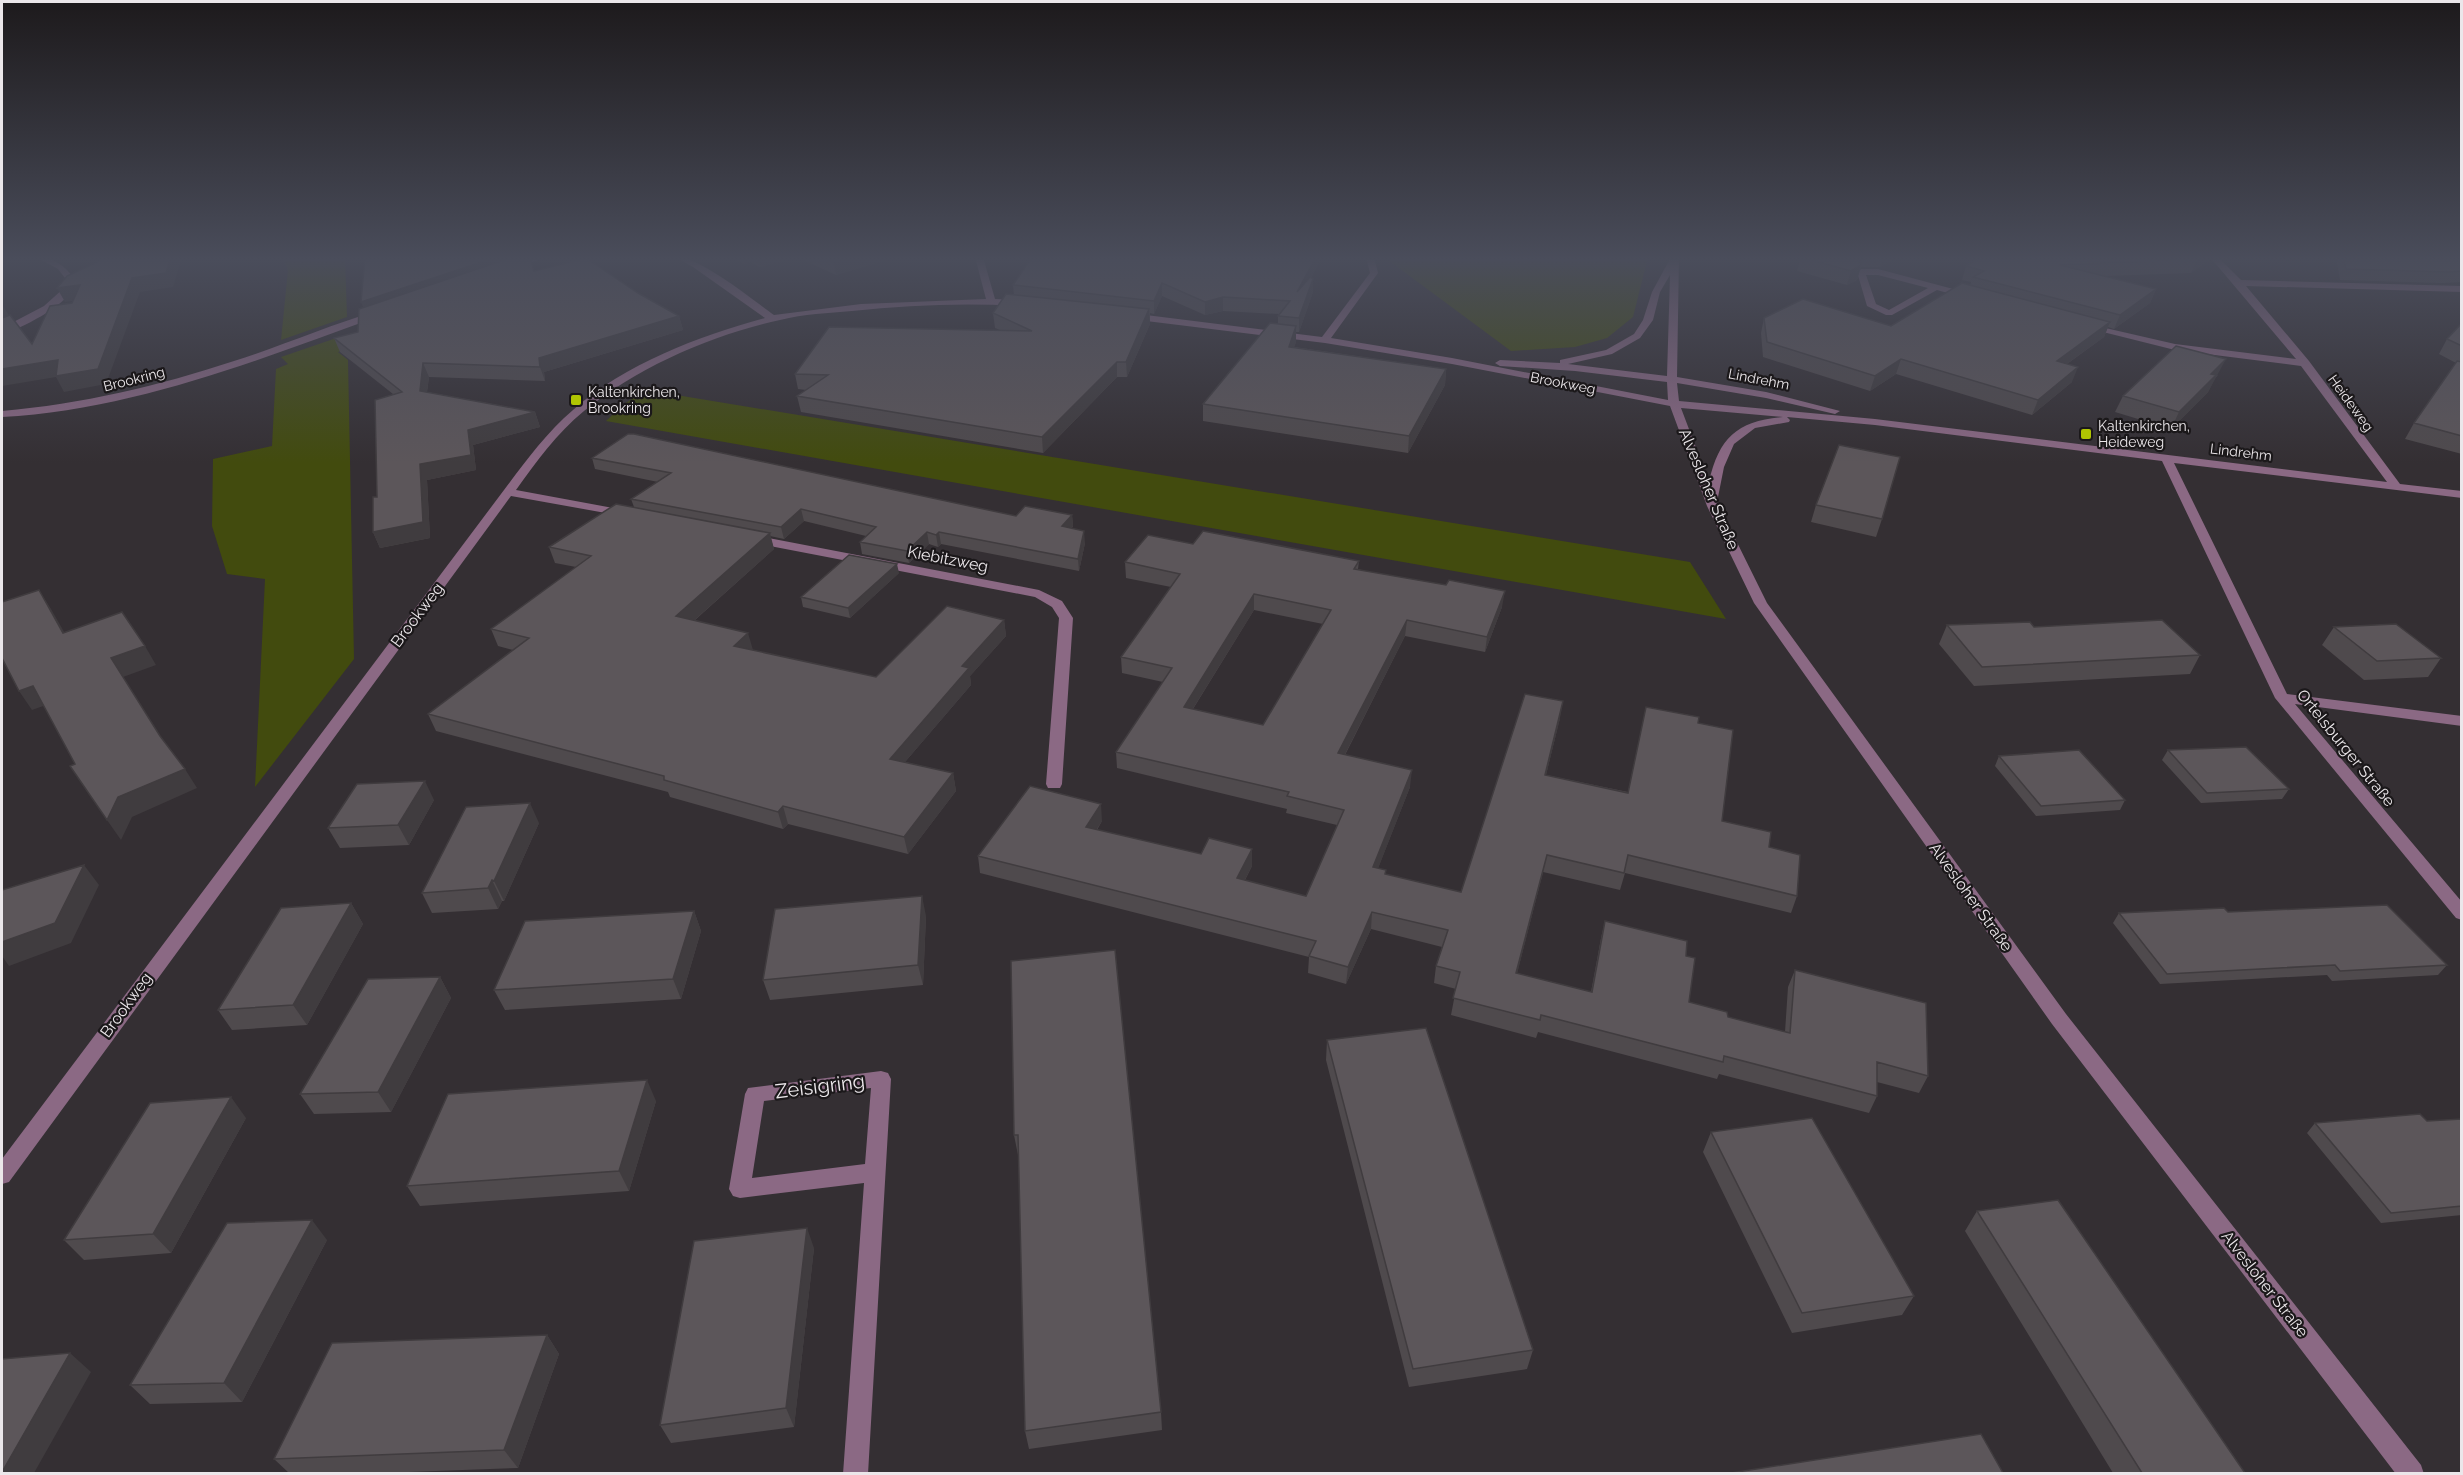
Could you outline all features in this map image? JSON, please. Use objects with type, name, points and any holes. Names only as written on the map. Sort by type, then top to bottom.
[{"type":"street","name":"Brookring","points":[[2,414],[25,413],[105,401],[192,379],[343,326]]},
{"type":"street","name":"Brookweg","points":[[2,1174],[508,492],[555,432],[590,402],[615,386],[662,361],[750,326]]},
{"type":"street","name":"Brookweg","points":[[1210,326],[1325,340],[1452,361],[1674,404]]},
{"type":"street","points":[[1325,340],[1335,326]]},
{"type":"street","points":[[1554,364],[1610,352],[1637,336],[1644,326]]},
{"type":"street","name":"Alvesloher Straße","points":[[1673,326],[1674,404],[1713,506],[1761,603],[2059,1019],[2412,1473]]},
{"type":"street","points":[[2084,326],[2175,348],[2305,363]]},
{"type":"street","name":"Heideweg","points":[[2275,326],[2305,363],[2395,486]]},
{"type":"street","name":"Brookweg","points":[[1452,361],[1554,364],[1672,379]]},
{"type":"street","name":"Lindrehm","points":[[1672,379],[1746,390],[1875,422]]},
{"type":"street","name":"Lindrehm","points":[[1674,404],[1875,422],[2462,495]]},
{"type":"street","points":[[1713,506],[1716,471],[1727,444],[1741,431],[1774,420],[1846,419]]},
{"type":"street","name":"Ortelsburger Straße","points":[[2166,458],[2282,698],[2462,914]]},
{"type":"street","points":[[508,492],[635,516]]},
{"type":"street","name":"Kiebitzweg","points":[[739,536],[1039,594],[1057,604],[1066,618],[1054,784]]},
{"type":"street","points":[[2282,698],[2462,721]]},
{"type":"street","name":"Zeisigring","points":[[855,1473],[875,1172],[881,1079],[755,1094],[740,1189],[875,1172]]},
{"type":"green space","points":[[282,326],[322,326],[281,340]]},
{"type":"green space","points":[[1477,326],[1622,326],[1607,338],[1575,347],[1511,351]]},
{"type":"green space","points":[[348,334],[345,350],[338,352],[348,360],[354,659],[255,787],[265,579],[227,574],[212,526],[213,459],[272,446],[276,369],[288,364],[281,357]]},
{"type":"green space","points":[[646,390],[1690,562],[1726,619],[606,421],[624,404]]},
{"type":"building","points":[[2,326],[18,326],[32,344],[41,326],[114,326],[98,369],[56,376],[58,360],[2,369]]},
{"type":"building","points":[[358,326],[646,326],[539,358],[540,367],[423,363],[420,391],[535,412],[468,430],[471,455],[420,464],[423,522],[373,532],[373,497],[377,497],[375,400],[402,392],[334,338],[358,332]]},
{"type":"building","points":[[1021,326],[1142,326],[1126,362],[1117,362],[1042,437],[797,396],[828,375],[795,374],[829,327],[1032,331]]},
{"type":"building","points":[[1268,326],[1296,326],[1289,347],[1446,369],[1409,436],[1203,404]]},
{"type":"building","points":[[1765,326],[2105,326],[2057,361],[2078,367],[2038,400],[1901,359],[1875,376],[1767,342]]},
{"type":"building","points":[[2459,326],[2462,326],[2462,346],[2447,339]]},
{"type":"building","points":[[2176,346],[2226,359],[2211,374],[2216,375],[2179,412],[2123,396]]},
{"type":"building","points":[[2457,361],[2462,362],[2462,436],[2414,423]]},
{"type":"building","points":[[628,434],[1016,516],[1025,506],[1072,515],[1062,526],[1084,531],[1078,559],[939,532],[936,535],[927,532],[907,551],[860,542],[876,527],[801,509],[781,527],[631,499],[671,473],[592,458]]},
{"type":"building","points":[[1839,445],[1900,457],[1882,519],[1816,505]]},
{"type":"building","points":[[616,504],[770,533],[676,616],[748,633],[734,646],[876,677],[947,606],[1004,620],[962,666],[969,668],[890,759],[953,773],[904,837],[783,806],[778,812],[664,780],[664,776],[428,714],[529,638],[491,629],[591,556],[549,547]]},
{"type":"building","points":[[1203,531],[1359,561],[1354,569],[1446,585],[1449,580],[1505,591],[1487,637],[1407,620],[1338,753],[1412,770],[1373,867],[1386,870],[1385,874],[1461,892],[1525,694],[1563,701],[1545,775],[1628,793],[1646,707],[1699,717],[1698,723],[1733,730],[1722,821],[1771,832],[1769,847],[1800,855],[1797,896],[1628,855],[1624,873],[1547,855],[1516,973],[1592,992],[1605,921],[1687,941],[1686,956],[1695,958],[1689,1002],[1727,1012],[1728,1017],[1790,1033],[1795,970],[1926,1003],[1928,1076],[1877,1062],[1877,1096],[1724,1056],[1723,1062],[1541,1015],[1540,1020],[1453,998],[1460,972],[1436,966],[1448,930],[1372,912],[1348,967],[1309,956],[1316,941],[978,856],[1030,786],[1101,804],[1086,827],[1201,854],[1209,838],[1252,849],[1237,878],[1306,896],[1344,810],[1287,796],[1289,792],[1116,752],[1172,668],[1121,657],[1180,574],[1125,562],[1148,535],[1193,544]],"holes":[[[1254,594],[1331,610],[1263,725],[1184,707]]]},
{"type":"building","points":[[849,555],[897,564],[848,608],[801,597]]},
{"type":"building","points":[[39,590],[63,633],[122,612],[145,646],[111,658],[160,736],[185,769],[118,797],[107,820],[70,766],[75,764],[33,686],[19,691],[2,658],[2,602]]},
{"type":"building","points":[[2162,620],[2200,655],[1982,667],[1947,625],[2030,622],[2034,627]]},
{"type":"building","points":[[2396,624],[2441,658],[2377,661],[2334,627]]},
{"type":"building","points":[[2246,747],[2289,789],[2207,793],[2168,750]]},
{"type":"building","points":[[2079,750],[2125,800],[2041,806],[1999,756]]},
{"type":"building","points":[[425,781],[398,825],[328,828],[357,784]]},
{"type":"building","points":[[530,803],[494,881],[492,880],[488,888],[422,893],[466,807]]},
{"type":"building","points":[[84,865],[55,923],[2,942],[2,890]]},
{"type":"building","points":[[922,896],[918,965],[763,980],[775,909]]},
{"type":"building","points":[[351,903],[293,1005],[218,1010],[281,908]]},
{"type":"building","points":[[2387,905],[2447,965],[2340,971],[2335,965],[2167,974],[2119,913],[2224,908],[2228,912]]},
{"type":"building","points":[[694,911],[673,979],[494,990],[525,921]]},
{"type":"building","points":[[1115,950],[1161,1412],[1025,1431],[1018,1135],[1014,1135],[1011,961]]},
{"type":"building","points":[[440,977],[378,1092],[300,1094],[368,979]]},
{"type":"building","points":[[1426,1028],[1533,1350],[1413,1369],[1327,1040]]},
{"type":"building","points":[[647,1080],[619,1171],[407,1186],[448,1094]]},
{"type":"building","points":[[231,1097],[153,1234],[64,1240],[150,1103]]},
{"type":"building","points":[[2420,1114],[2427,1121],[2462,1119],[2462,1206],[2391,1213],[2315,1123]]},
{"type":"building","points":[[1812,1118],[1914,1296],[1802,1313],[1711,1132]]},
{"type":"building","points":[[2058,1200],[2245,1473],[2142,1473],[1977,1211]]},
{"type":"building","points":[[312,1220],[224,1383],[130,1385],[227,1223]]},
{"type":"building","points":[[807,1228],[786,1408],[660,1425],[694,1241]]},
{"type":"building","points":[[547,1335],[504,1450],[274,1459],[332,1343]]},
{"type":"building","points":[[70,1353],[2,1472],[2,1359]]},
{"type":"building","points":[[1981,1434],[2003,1473],[1731,1473]]},
{"type":"place","name":"Kaltenkirchen, Brookring","points":[[576,400]]},
{"type":"place","name":"Kaltenkirchen, Heideweg","points":[[2086,434]]}]
